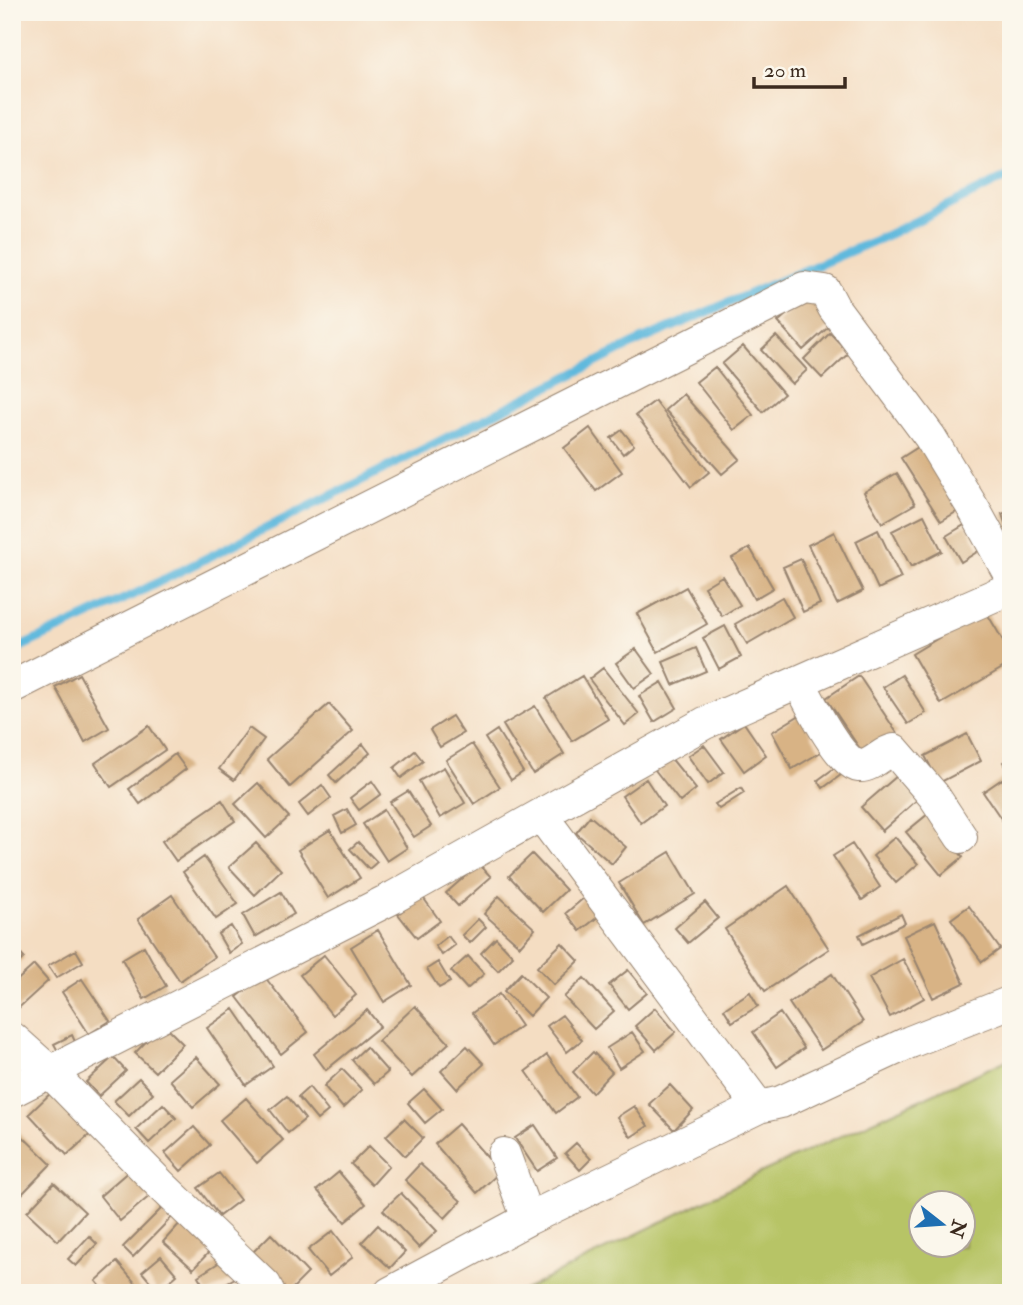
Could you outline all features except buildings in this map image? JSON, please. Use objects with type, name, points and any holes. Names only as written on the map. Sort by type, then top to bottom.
[{"type":"street","points":[[12,687],[804,288],[825,291],[834,308],[930,437],[1011,577]]},
{"type":"street","points":[[12,1091],[394,897],[705,723],[1011,588]]},
{"type":"street","points":[[799,682],[823,725],[850,762],[857,766],[865,765],[894,750],[934,796],[961,837]]},
{"type":"street","points":[[541,815],[759,1107]]},
{"type":"street","points":[[390,1293],[528,1219],[759,1107],[781,1102],[910,1042],[1011,1002]]},
{"type":"street","points":[[12,1038],[51,1073],[265,1285],[269,1293]]},
{"type":"street","points":[[504,1154],[528,1219]]},
{"type":"green space","points":[[1011,1058],[1011,1293],[518,1293],[760,1173]]},
{"type":"waterway","points":[[12,651],[137,593],[639,341],[881,238],[1011,175]]}]
